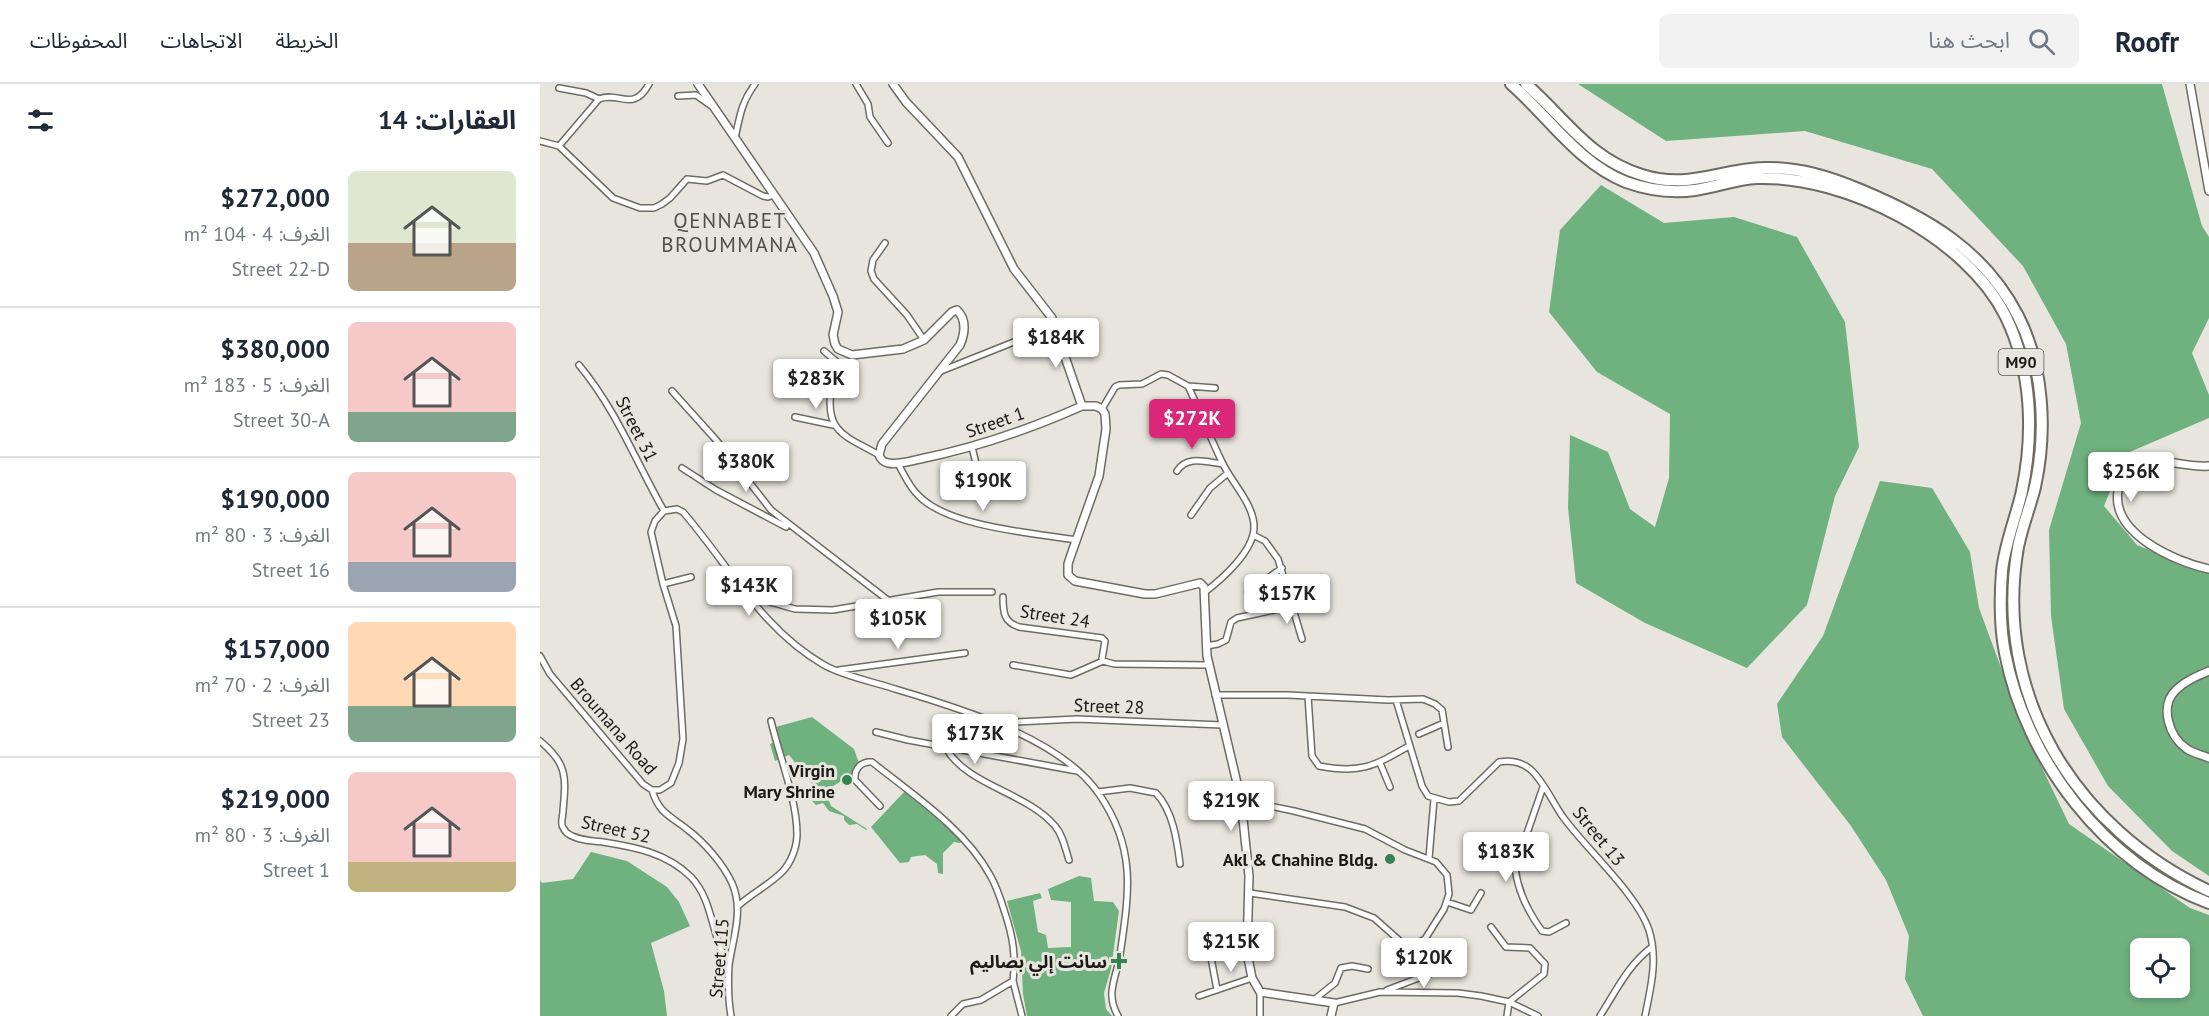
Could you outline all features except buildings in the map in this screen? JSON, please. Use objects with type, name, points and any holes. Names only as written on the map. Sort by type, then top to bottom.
[{"type":"highway","name":"M90","points":[[1511,84],[1575,149],[1597,166],[1624,181],[1648,188],[1672,191],[1693,190],[1754,178],[1778,178],[1847,193],[1891,212],[1926,232],[1954,252],[1991,292],[2006,318],[2018,351],[2028,399],[2030,430],[2028,452],[2022,493],[2010,528],[2002,570],[2002,615],[2004,652],[2030,732],[2068,794],[2118,848],[2166,882],[2209,903]]},
{"type":"highway","name":"M90","points":[[1526,84],[1585,144],[1599,155],[1628,171],[1645,177],[1675,182],[1687,182],[1735,171],[1766,168],[1818,174],[1904,209],[1941,229],[1992,275],[2020,320],[2031,352],[2042,417],[2043,436],[2037,474],[2018,546],[2012,596],[2022,673],[2031,703],[2042,732],[2059,762],[2106,821],[2162,867],[2209,891]]},
{"type":"street","points":[[559,147],[599,99],[604,97],[633,100],[641,95],[649,84]]},
{"type":"street","points":[[698,84],[814,253],[838,312],[833,335],[838,349],[852,355],[903,349],[924,340],[952,312],[957,310],[960,312],[964,322],[964,336],[954,355],[882,444],[879,455]]},
{"type":"street","points":[[735,138],[739,114],[746,97],[755,84]]},
{"type":"street","points":[[856,84],[868,104],[870,117],[888,143]]},
{"type":"street","points":[[893,84],[906,102],[958,157],[1014,269],[1049,312],[1058,345],[1065,357],[1082,406]]},
{"type":"street","points":[[2190,84],[2209,191]]},
{"type":"street","points":[[559,88],[586,93],[599,99]]},
{"type":"street","points":[[678,96],[696,95],[714,107]]},
{"type":"street","points":[[540,141],[559,147],[606,193],[640,208],[654,208],[662,204],[687,178],[707,181],[719,175],[728,176],[763,196],[774,195]]},
{"type":"street","points":[[885,243],[873,260],[871,271],[874,279],[907,315],[924,340]]},
{"type":"street","points":[[941,371],[1054,326]]},
{"type":"street","points":[[824,351],[837,362],[829,406],[833,425]]},
{"type":"street","name":"Street 31","points":[[579,365],[599,390],[618,421],[642,472],[664,511]]},
{"type":"street","points":[[1215,388],[1188,386],[1168,375],[1161,374],[1142,384],[1115,387],[1102,409],[1106,420],[1099,476],[1068,564],[1068,576],[1075,581],[1145,594],[1155,594],[1200,583],[1204,587],[1209,665],[1241,800],[1250,893],[1247,953],[1252,978],[1260,992],[1260,1016]]},
{"type":"street","points":[[1188,386],[1223,464],[1251,512],[1254,527],[1253,535],[1231,571],[1205,592]]},
{"type":"street","points":[[672,391],[717,441],[771,510],[888,601]]},
{"type":"street","name":"Street 1","points":[[898,464],[972,447],[1082,406],[1096,406],[1102,409]]},
{"type":"street","points":[[795,417],[833,425],[879,455],[880,459],[886,463],[898,464],[918,495],[946,513],[996,527],[1076,540]]},
{"type":"street","points":[[972,447],[980,480]]},
{"type":"street","points":[[1177,471],[1188,461],[1223,464]]},
{"type":"street","points":[[2209,466],[2187,466],[2151,461],[2134,467],[2127,473],[2119,487],[2118,496],[2125,520],[2148,543],[2179,560],[2209,569]]},
{"type":"street","points":[[682,468],[716,490],[801,535]]},
{"type":"street","points":[[1191,515],[1210,488],[1228,473]]},
{"type":"street","points":[[664,511],[676,509],[683,512],[745,594],[766,618],[799,648],[835,670],[923,697],[994,723],[1038,744],[1079,771],[1098,792],[1118,827],[1124,844],[1126,860],[1127,889],[1119,957],[1111,998],[1112,1006],[1118,1016]]},
{"type":"street","name":"Broumana Road","points":[[540,656],[550,674],[643,784],[652,790],[660,790],[671,783],[679,763],[683,739],[676,626],[651,532],[655,521],[664,511]]},
{"type":"street","points":[[1253,535],[1270,546],[1282,568],[1302,639]]},
{"type":"street","points":[[1248,592],[1282,568]]},
{"type":"street","points":[[663,584],[691,577]]},
{"type":"street","points":[[745,594],[795,609],[844,610],[938,592],[992,592]]},
{"type":"street","name":"Street 24","points":[[1003,597],[1004,615],[1012,625],[1102,638],[1105,641],[1103,661]]},
{"type":"street","points":[[1206,646],[1226,640],[1231,622],[1237,618],[1293,606]]},
{"type":"street","points":[[835,670],[965,653]]},
{"type":"street","points":[[1013,664],[1071,675],[1103,661],[1114,664],[1209,665]]},
{"type":"street","points":[[2209,671],[2176,690],[2170,699],[2168,716],[2169,727],[2181,744],[2209,758]]},
{"type":"street","points":[[1215,695],[1423,699],[1442,710],[1448,747]]},
{"type":"street","points":[[1308,696],[1312,756],[1314,762],[1319,766],[1362,769],[1380,763],[1409,746]]},
{"type":"street","points":[[1396,700],[1424,791],[1434,799],[1430,858]]},
{"type":"street","name":"Street 28","points":[[994,723],[1077,719],[1222,724]]},
{"type":"street","points":[[738,906],[782,872],[791,861],[795,847],[797,834],[793,803],[771,721]]},
{"type":"street","points":[[1419,734],[1444,723]]},
{"type":"street","points":[[876,732],[946,748],[1079,771]]},
{"type":"street","name":"Street 52","points":[[540,741],[555,755],[561,766],[564,784],[562,825],[566,832],[585,839],[646,851],[679,867],[693,879],[702,894],[709,909],[718,946],[729,965]]},
{"type":"street","points":[[946,748],[956,763],[1010,794],[1052,822],[1060,833],[1069,860]]},
{"type":"street","name":"Street 13","points":[[1434,799],[1460,801],[1499,762],[1507,761],[1527,767],[1537,776],[1564,818],[1631,899],[1645,921],[1654,964],[1645,1016]]},
{"type":"street","points":[[880,806],[855,780],[854,774],[860,764],[872,762],[948,824],[982,861],[997,887],[1010,928],[1015,957],[1013,981],[1022,1016]]},
{"type":"street","points":[[1380,763],[1390,787]]},
{"type":"street","points":[[1543,787],[1515,868],[1516,877],[1519,891],[1533,920],[1542,931],[1549,932],[1566,923]]},
{"type":"street","points":[[1098,792],[1130,788],[1156,793],[1166,806],[1180,864]]},
{"type":"street","name":"Street 115","points":[[652,790],[656,804],[669,818],[688,829],[704,844],[732,883],[738,906],[729,965],[731,1016]]},
{"type":"street","points":[[1241,800],[1365,829],[1405,850],[1436,862],[1447,875],[1450,888],[1447,902],[1425,939],[1413,945],[1400,941],[1374,918],[1345,907],[1250,893]]},
{"type":"street","points":[[1447,902],[1471,910],[1481,893]]},
{"type":"street","points":[[1491,927],[1506,947],[1530,948],[1545,964],[1544,974],[1509,1002],[1507,1016]]},
{"type":"street","points":[[1195,948],[1204,947],[1210,952],[1217,990]]},
{"type":"street","points":[[1600,1016],[1628,970],[1652,947]]},
{"type":"street","points":[[1260,992],[1334,1003],[1407,984],[1461,962]]},
{"type":"street","points":[[1315,999],[1335,983],[1341,968],[1352,966],[1368,969]]},
{"type":"street","points":[[1199,996],[1252,978]]},
{"type":"street","points":[[951,1016],[963,1004],[981,1000],[1013,981]]},
{"type":"street","points":[[1380,992],[1458,993],[1481,996],[1509,1002],[1538,1016]]},
{"type":"street","points":[[1331,1016],[1334,1003]]},
{"type":"green space","points":[[1578,84],[2162,84],[2202,226],[2209,237],[2209,318],[2192,353],[2209,395],[2209,418],[2125,454],[2104,506],[2137,545],[2209,574],[2209,876],[2172,851],[2108,786],[2064,709],[2051,616],[2049,530],[2081,423],[2066,344],[2023,266],[1932,169],[1805,131],[1666,141]]},
{"type":"green space","points":[[1601,185],[1664,223],[1734,217],[1797,237],[1845,322],[1859,447],[1835,496],[1807,605],[1747,668],[1645,623],[1576,583],[1568,508],[1570,435],[1608,452],[1630,509],[1655,527],[1669,478],[1670,414],[1597,372],[1549,312],[1560,230]]},
{"type":"green space","points":[[1880,481],[1932,488],[1970,552],[1979,608],[2024,730],[2069,824],[2190,908],[2209,915],[2209,1016],[1923,1016],[1905,979],[1909,936],[1886,880],[1851,826],[1782,737],[1777,704],[1823,636]]},
{"type":"green space","points":[[812,717],[854,749],[861,769],[825,791],[831,806],[866,830],[857,824],[849,825],[844,820],[844,816],[829,811],[823,803],[816,805],[811,800],[812,784],[789,755],[775,761],[770,744],[774,742],[772,728]]},
{"type":"green space","points":[[904,792],[912,795],[964,841],[954,842],[943,853],[943,874],[938,873],[937,864],[925,855],[911,857],[909,862],[900,863],[871,827]]},
{"type":"green space","points":[[591,852],[627,861],[667,887],[679,902],[690,926],[651,943],[664,991],[667,1016],[540,1016],[540,880],[542,883],[573,879]]},
{"type":"green space","points":[[1079,876],[1091,878],[1094,901],[1113,902],[1119,911],[1111,969],[1104,993],[1106,1009],[1112,1016],[1027,1016],[1023,994],[1021,951],[1007,901],[1040,893],[1042,898],[1033,901],[1038,932],[1046,935],[1048,948],[1071,947],[1071,902],[1051,900],[1048,889]]},
{"type":"place","name":"Virgin Mary Shrine","points":[[847,780]]},
{"type":"place","name":"Akl & Chahine Bldg.","points":[[1390,859]]},
{"type":"place","name":"سانت إلي بصاليم","points":[[1119,961]]},
{"type":"district","name":"QENNABET BROUMMANA","points":[[730,232]]}]
